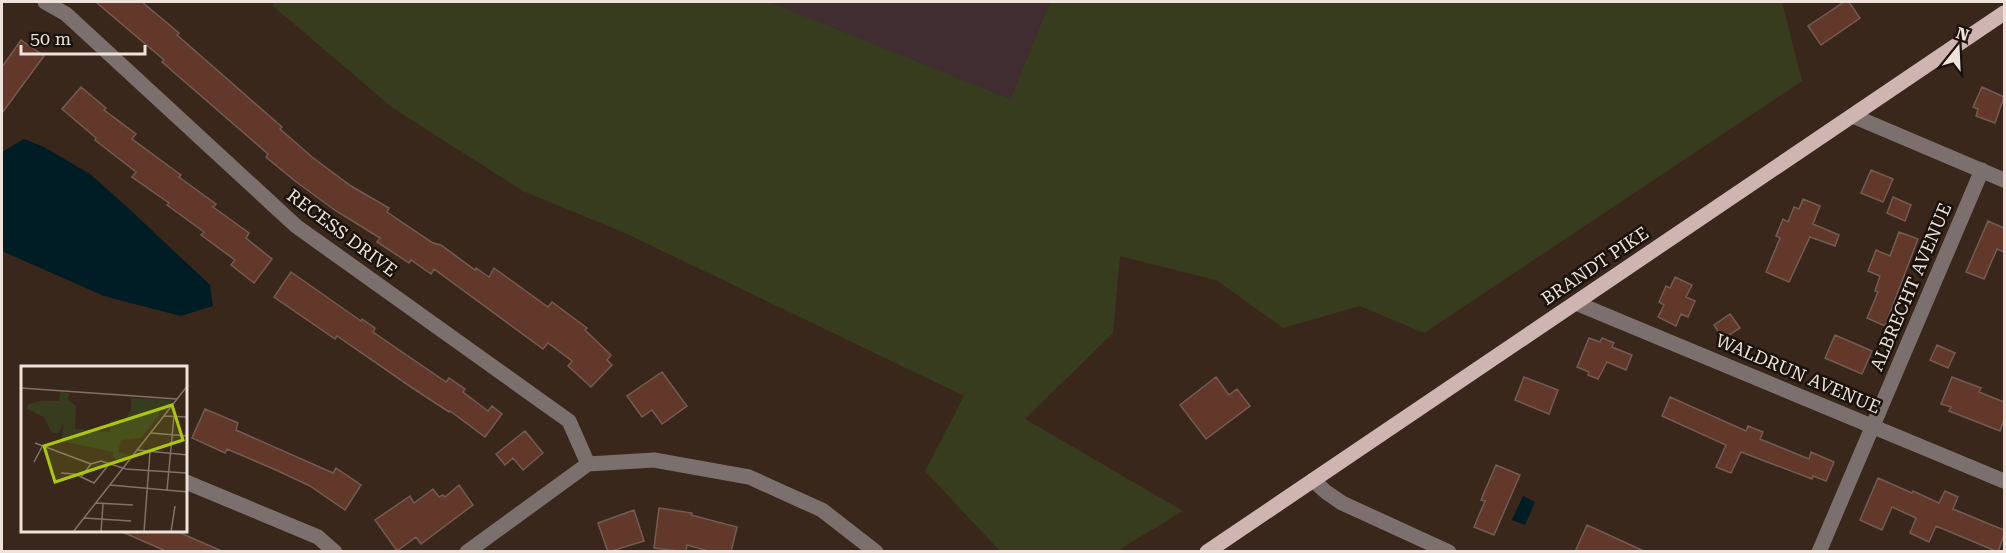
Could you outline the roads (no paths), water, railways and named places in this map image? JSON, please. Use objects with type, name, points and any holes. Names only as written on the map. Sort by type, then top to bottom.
[{"type":"main road","name":"BRANDT PIKE","points":[[1207,552],[2004,13]]},
{"type":"street","name":"RECESS DRIVE","points":[[45,2],[66,14],[296,226],[568,421],[588,464]]},
{"type":"street","points":[[1853,116],[2004,180]]},
{"type":"street","name":"ALBRECHT AVENUE","points":[[1819,552],[1982,170]]},
{"type":"street","name":"WALDRUN AVENUE","points":[[1576,303],[2004,481]]},
{"type":"street","points":[[467,552],[588,464],[654,460],[749,477],[822,510],[868,549]]},
{"type":"street","points":[[1313,480],[1342,503],[1449,552]]},
{"type":"street","points":[[188,483],[318,537],[335,552]]},
{"type":"water","points":[[24,139],[44,147],[90,174],[210,285],[213,306],[181,316],[104,296],[2,251],[2,152]]},
{"type":"water","points":[[1523,496],[1535,502],[1525,525],[1512,520]]}]
